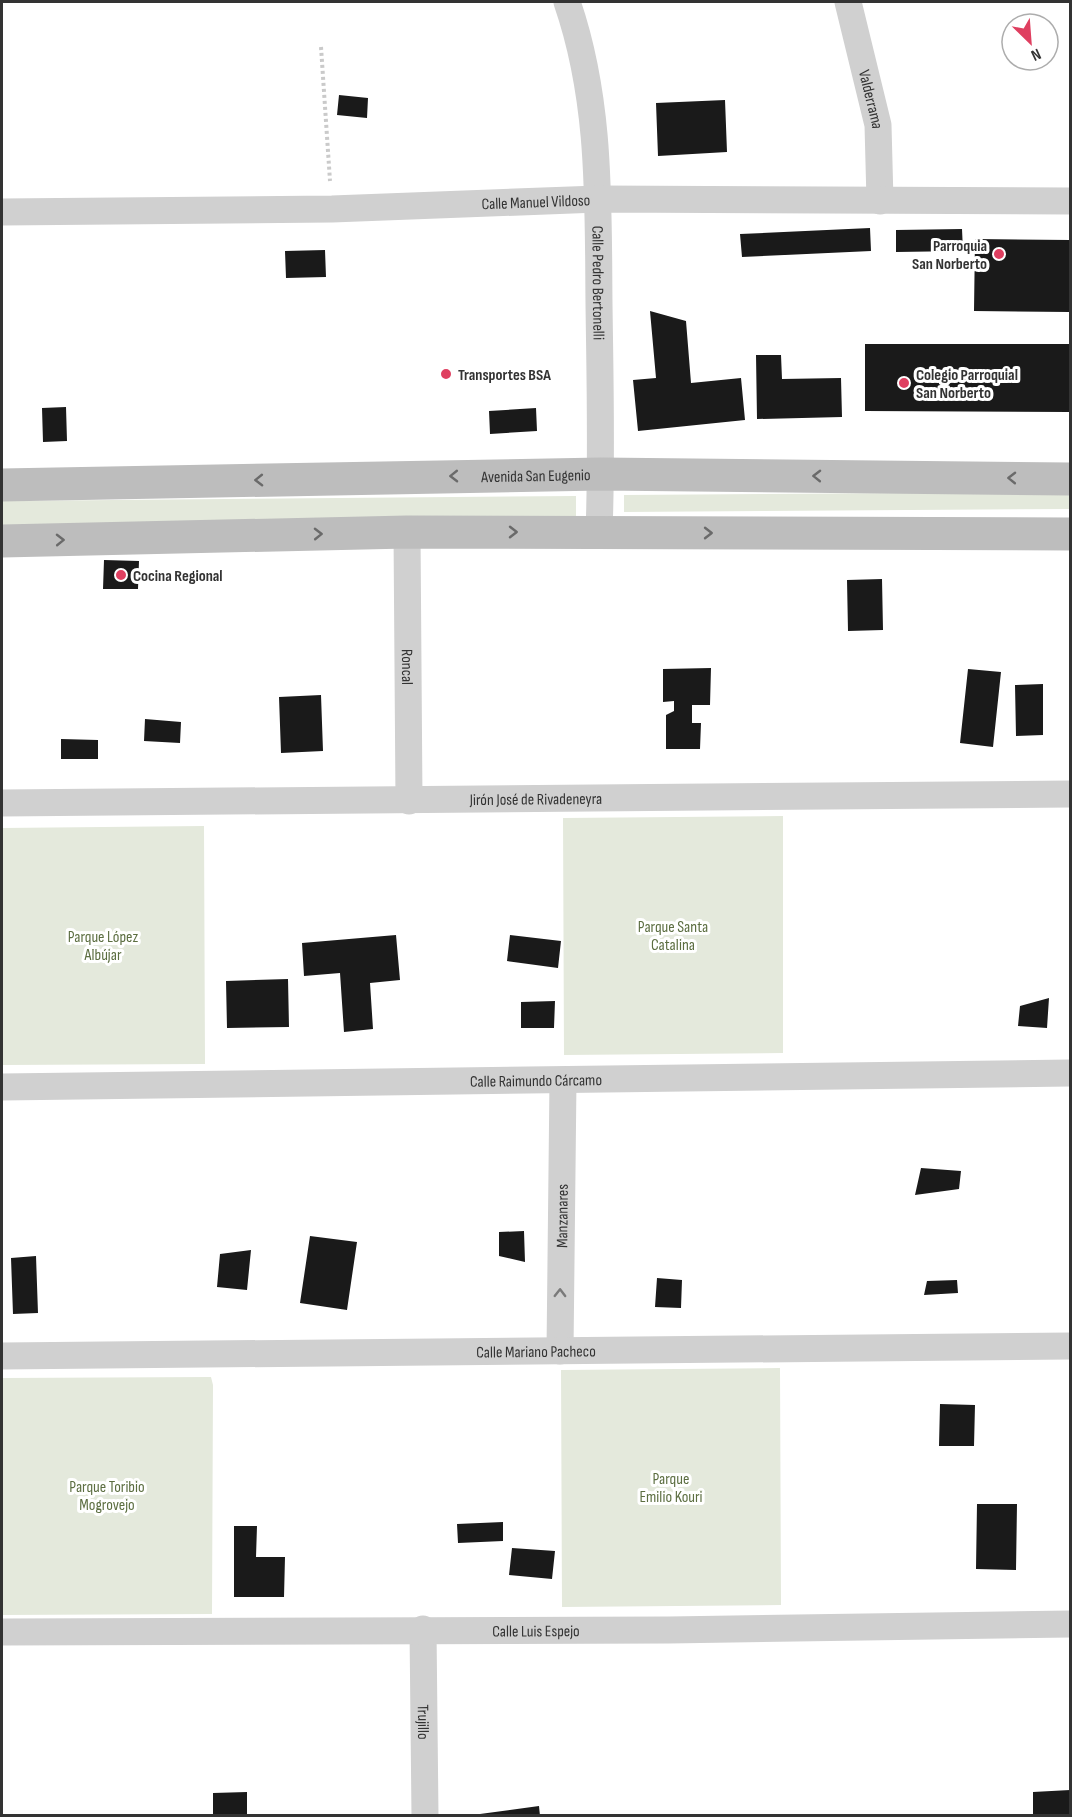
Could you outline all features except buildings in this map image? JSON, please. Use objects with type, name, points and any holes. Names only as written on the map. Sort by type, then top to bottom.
[{"type":"street","name":"Calle Pedro Bertonelli","points":[[567,2],[588,76],[596,135],[601,474],[599,532]]},
{"type":"street","name":"Valderrama","points":[[848,2],[878,125],[880,201]]},
{"type":"street","name":"Calle Manuel Vildoso","points":[[2,212],[332,208],[598,199],[1071,201]]},
{"type":"street","name":"Avenida San Eugenio","points":[[2,485],[601,474],[1071,479]]},
{"type":"street","points":[[2,541],[407,532],[1071,534]]},
{"type":"street","name":"Roncal","points":[[407,532],[410,801]]},
{"type":"street","name":"Jirón José de Rivadeneyra","points":[[2,803],[1071,794]]},
{"type":"street","name":"Calle Raimundo Cárcamo","points":[[2,1086],[1071,1074]]},
{"type":"street","name":"Manzanares","points":[[560,1351],[563,1080]]},
{"type":"street","name":"Calle Mariano Pacheco","points":[[2,1356],[1071,1347]]},
{"type":"street","name":"Calle Luis Espejo","points":[[2,1632],[669,1630],[1071,1624]]},
{"type":"street","name":"Trujillo","points":[[423,1629],[425,1815]]},
{"type":"path","points":[[321,47],[332,208]]},
{"type":"green space","points":[[1070,492],[1070,509],[624,512],[624,495]]},
{"type":"green space","points":[[576,496],[576,523],[2,528],[2,501]]},
{"type":"green space","name":"Parque Santa Catalina","points":[[783,816],[783,1053],[564,1055],[563,818]]},
{"type":"green space","name":"Parque López Albújar","points":[[204,826],[205,1064],[2,1065],[2,828]]},
{"type":"green space","name":"Parque Emilio Kouri","points":[[780,1368],[781,1605],[562,1607],[561,1370]]},
{"type":"green space","name":"Parque Toribio Mogrovejo","points":[[211,1377],[213,1385],[212,1614],[2,1615],[2,1378]]},
{"type":"place","name":"Parroquia San Norberto","points":[[999,254]]},
{"type":"place","name":"Transportes BSA","points":[[446,374]]},
{"type":"place","name":"Colegio Parroquial San Norberto","points":[[904,383]]},
{"type":"place","name":"Cocina Regional","points":[[121,575]]}]
